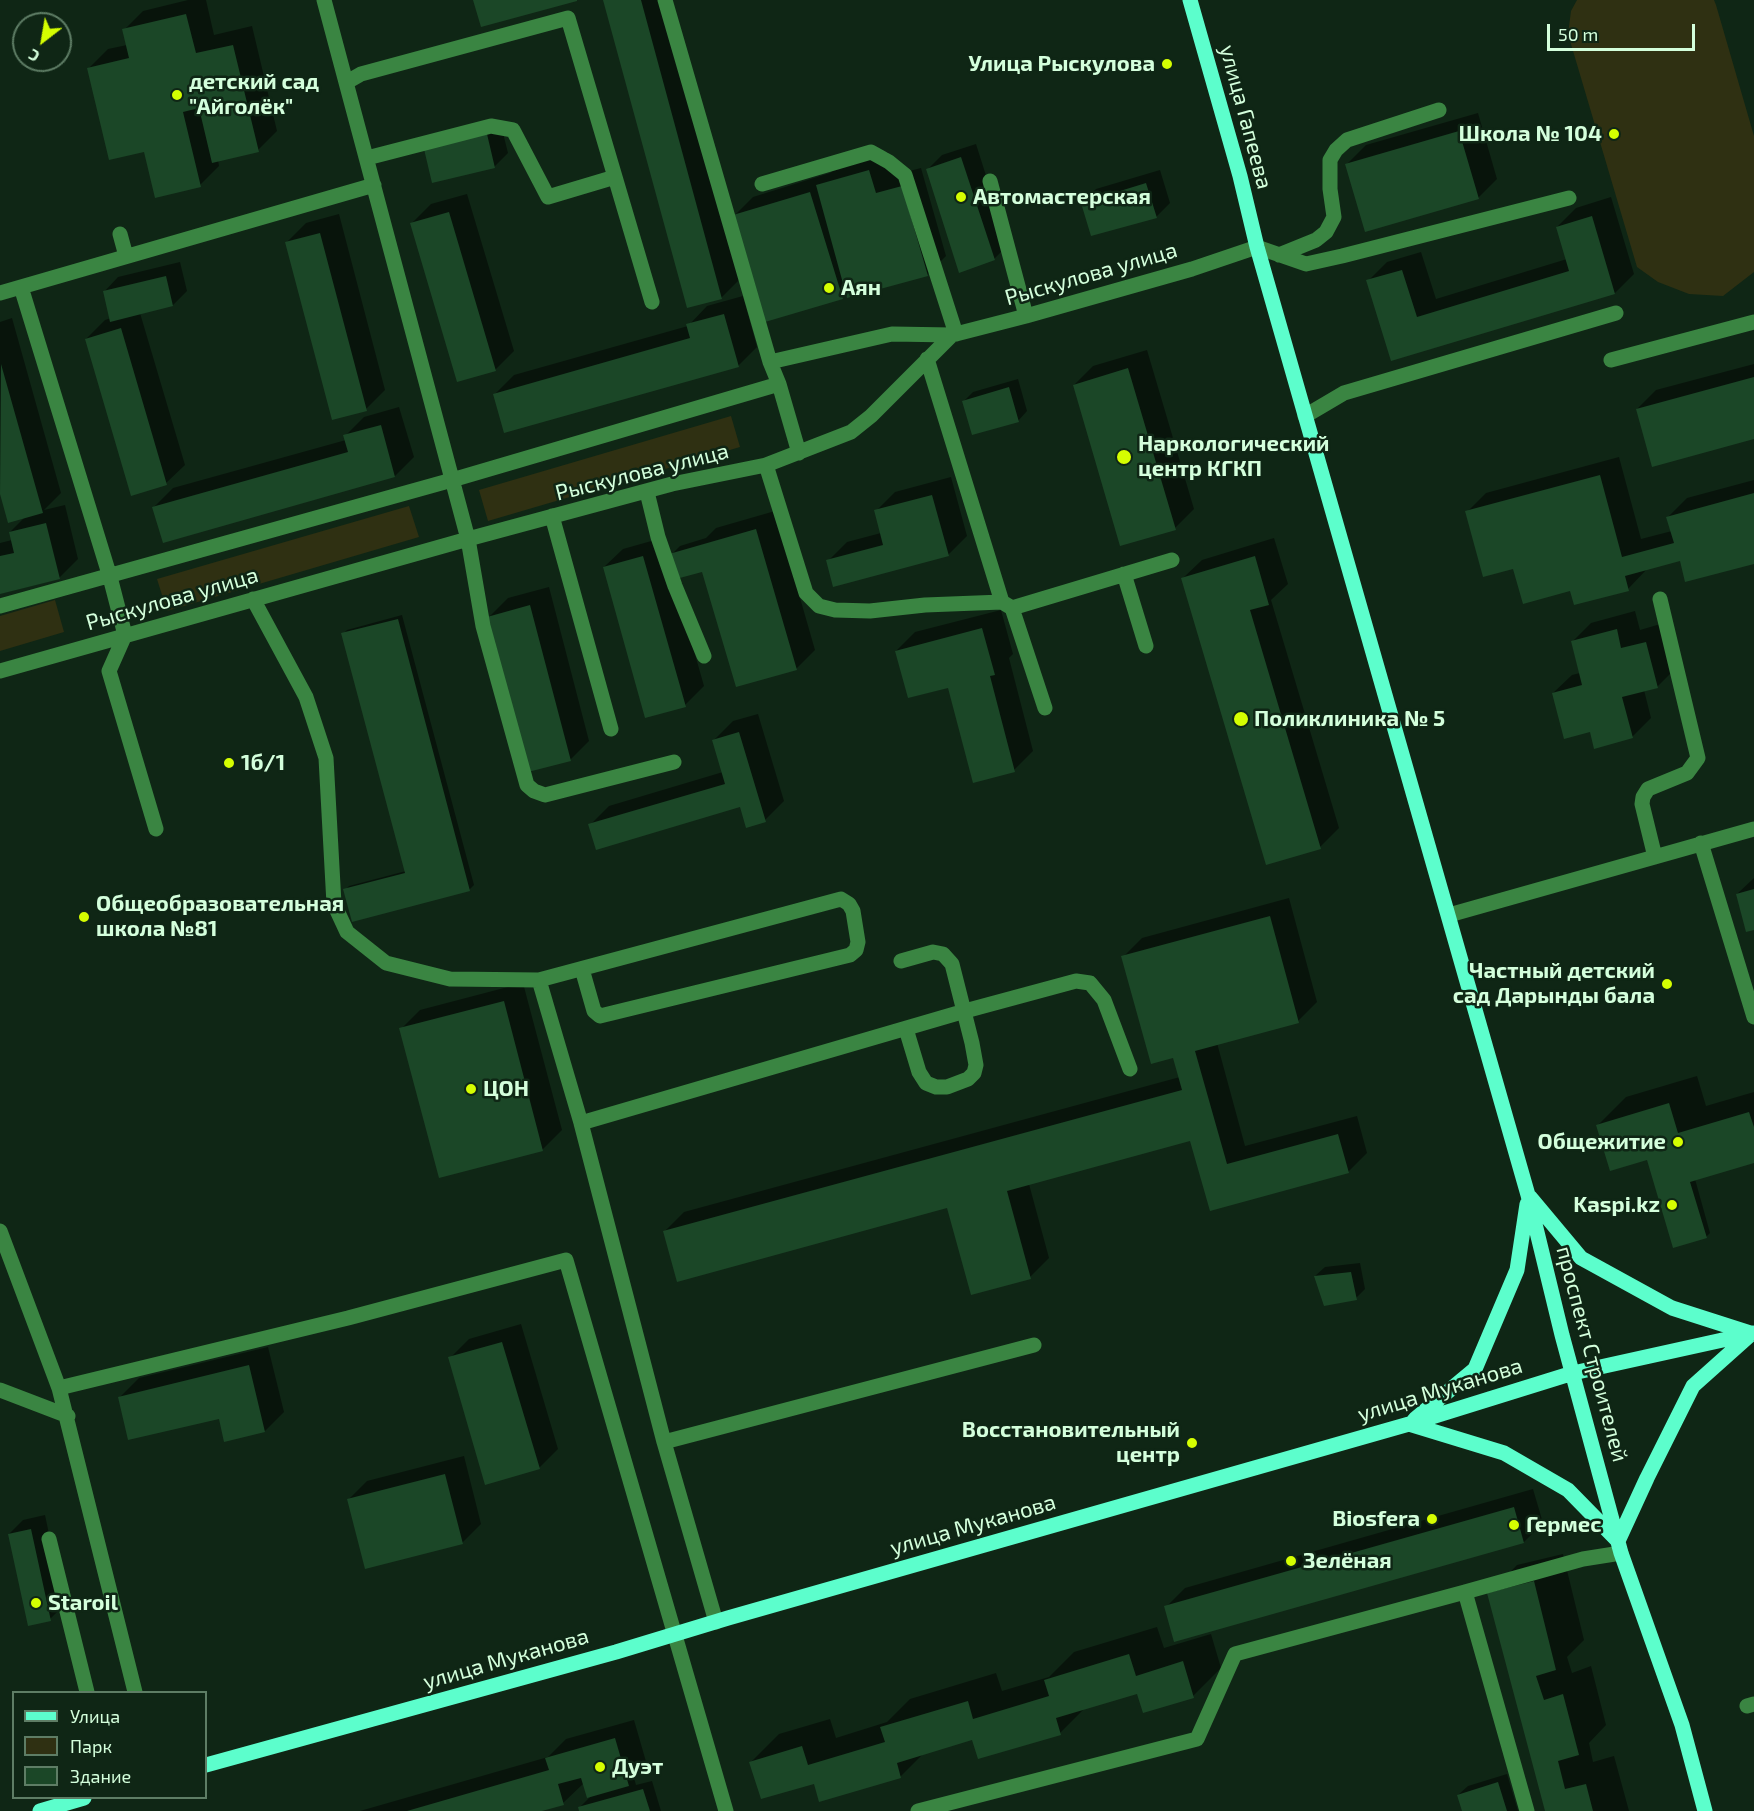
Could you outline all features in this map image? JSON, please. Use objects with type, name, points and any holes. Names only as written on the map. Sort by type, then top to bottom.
[{"type":"main road","name":"улица Гапеева","points":[[1191,0],[1240,176],[1257,247]]},
{"type":"main road","name":"проспект Строителей","points":[[1257,247],[1528,1195],[1619,1547],[1682,1725],[1704,1811]]},
{"type":"main road","points":[[1528,1195],[1581,1258],[1672,1308],[1753,1333]]},
{"type":"main road","points":[[1409,1424],[1475,1370],[1517,1270],[1528,1195]]},
{"type":"main road","points":[[1409,1424],[1504,1453],[1568,1490],[1619,1547],[1647,1478],[1693,1386],[1753,1333]]},
{"type":"main road","name":"улица Муканова","points":[[207,1765],[676,1634],[1409,1424],[1573,1373],[1753,1333]]},
{"type":"main road","points":[[40,1811],[78,1799]]},
{"type":"street","points":[[324,0],[468,539],[483,626],[527,785],[545,795],[674,762]]},
{"type":"street","points":[[665,0],[770,362],[800,453]]},
{"type":"street","points":[[347,82],[361,74],[568,18],[652,302]]},
{"type":"street","points":[[1279,255],[1316,240],[1326,232],[1334,217],[1330,189],[1330,160],[1336,150],[1347,140],[1439,110]]},
{"type":"street","points":[[367,159],[491,126],[513,130],[548,197],[615,177]]},
{"type":"street","points":[[762,184],[871,153],[889,162],[905,175],[954,335],[891,334],[770,362]]},
{"type":"street","points":[[990,181],[1026,316]]},
{"type":"street","points":[[0,293],[374,185]]},
{"type":"street","points":[[1257,247],[1306,264],[1569,198]]},
{"type":"street","points":[[120,234],[126,256]]},
{"type":"street","name":"Рыскулова улица","points":[[0,671],[552,516],[672,484],[766,465],[851,432],[871,416],[954,335],[1192,268],[1257,247]]},
{"type":"street","points":[[21,287],[110,577],[125,635],[109,670],[156,829]]},
{"type":"street","points":[[1305,416],[1344,393],[1616,313]]},
{"type":"street","points":[[1611,360],[1754,322]]},
{"type":"street","points":[[927,359],[1007,605],[1045,708]]},
{"type":"street","points":[[0,606],[452,480],[779,384]]},
{"type":"street","points":[[766,465],[806,593],[819,606],[835,610],[870,611],[925,605],[1007,605],[1172,560]]},
{"type":"street","points":[[647,492],[658,537],[675,586],[704,656]]},
{"type":"street","points":[[552,516],[611,729]]},
{"type":"street","points":[[1124,574],[1146,646]]},
{"type":"street","points":[[253,599],[306,697],[326,758],[334,904],[347,932],[386,963],[450,979],[539,980],[841,899],[849,904],[852,911],[858,942],[856,950],[850,955],[600,1016],[594,1011],[582,969]]},
{"type":"street","points":[[1655,856],[1642,804],[1643,797],[1648,789],[1687,773],[1698,758],[1660,599]]},
{"type":"street","points":[[1449,915],[1754,829]]},
{"type":"street","points":[[1701,843],[1754,1017]]},
{"type":"street","points":[[901,961],[933,952],[943,954],[952,964],[976,1065],[974,1073],[968,1079],[947,1087],[936,1087],[926,1083],[919,1072],[906,1029]]},
{"type":"street","points":[[539,980],[581,1123],[664,1442],[716,1622]]},
{"type":"street","points":[[581,1123],[1076,981],[1090,983],[1104,999],[1130,1069]]},
{"type":"street","points":[[0,1231],[68,1416],[135,1691]]},
{"type":"street","points":[[59,1388],[348,1318],[566,1260],[726,1811]]},
{"type":"street","points":[[664,1442],[1034,1345]]},
{"type":"street","points":[[0,1390],[68,1416]]},
{"type":"street","points":[[49,1539],[87,1691]]},
{"type":"street","points":[[918,1811],[1197,1739],[1235,1654],[1465,1592],[1619,1547]]},
{"type":"street","points":[[1465,1592],[1527,1811]]},
{"type":"green space","points":[[1577,0],[1714,0],[1754,136],[1754,272],[1723,296],[1689,294],[1658,282],[1637,267],[1568,34],[1571,11]]},
{"type":"green space","points":[[731,416],[740,447],[488,521],[479,490]]},
{"type":"green space","points":[[409,506],[419,537],[167,611],[157,579]]},
{"type":"green space","points":[[55,600],[64,632],[0,651],[0,616]]},
{"type":"building","points":[[473,0],[577,0],[577,1],[481,27]]},
{"type":"building","points":[[603,0],[641,0],[722,299],[687,308]]},
{"type":"building","points":[[186,14],[196,53],[233,45],[259,152],[212,163],[199,108],[183,112],[201,187],[155,198],[144,152],[109,160],[87,68],[129,58],[122,29]]},
{"type":"building","points":[[1459,131],[1479,199],[1365,232],[1345,164]]},
{"type":"building","points":[[487,134],[495,168],[432,183],[424,149]]},
{"type":"building","points":[[961,157],[995,260],[959,273],[926,169]]},
{"type":"building","points":[[869,170],[876,193],[902,186],[928,276],[847,298],[816,185]]},
{"type":"building","points":[[1146,183],[1157,218],[1091,236],[1081,203]]},
{"type":"building","points":[[810,192],[843,299],[765,322],[733,215]]},
{"type":"building","points":[[449,212],[496,371],[457,382],[410,223]]},
{"type":"building","points":[[1592,216],[1615,294],[1391,361],[1366,280],[1402,270],[1417,317],[1569,271],[1556,227]]},
{"type":"building","points":[[320,233],[367,411],[332,420],[285,242]]},
{"type":"building","points":[[166,276],[173,306],[110,322],[103,291]]},
{"type":"building","points":[[724,314],[739,367],[504,433],[493,394],[690,338],[686,324]]},
{"type":"building","points":[[121,328],[167,485],[131,496],[85,339]]},
{"type":"building","points":[[1,364],[43,513],[8,523],[0,494]]},
{"type":"building","name":"Наркологический центр КГКП","points":[[1128,368],[1176,530],[1120,546],[1073,385]]},
{"type":"building","points":[[1754,377],[1754,439],[1652,467],[1636,409]]},
{"type":"building","points":[[1009,387],[1019,422],[972,435],[962,401]]},
{"type":"building","points":[[381,425],[395,477],[163,543],[152,507],[348,452],[343,435]]},
{"type":"building","points":[[1600,475],[1622,557],[1674,543],[1666,517],[1754,493],[1754,564],[1685,582],[1680,561],[1625,576],[1629,591],[1574,605],[1570,591],[1523,604],[1513,569],[1483,577],[1465,511]]},
{"type":"building","points":[[932,495],[949,556],[833,587],[826,560],[883,545],[874,510]]},
{"type":"building","points":[[46,523],[60,579],[0,594],[0,556],[14,553],[9,532]]},
{"type":"building","points":[[756,529],[797,670],[736,687],[702,572],[676,579],[669,554]]},
{"type":"building","points":[[643,556],[686,707],[645,718],[603,567]]},
{"type":"building","points":[[1255,556],[1269,605],[1250,610],[1321,849],[1266,865],[1181,578]]},
{"type":"building","points":[[530,605],[571,761],[528,772],[487,617]]},
{"type":"building","points":[[398,619],[470,891],[352,922],[343,889],[405,873],[341,633]]},
{"type":"building","points":[[982,628],[995,675],[990,676],[1015,772],[973,783],[948,688],[908,698],[895,651]]},
{"type":"building","points":[[1617,629],[1621,648],[1646,642],[1658,688],[1622,697],[1633,738],[1594,749],[1590,732],[1564,739],[1552,693],[1582,685],[1571,641]]},
{"type":"building","points":[[739,732],[766,822],[746,828],[740,807],[596,850],[588,824],[725,784],[712,740]]},
{"type":"building","points":[[1754,889],[1754,930],[1746,932],[1736,894]]},
{"type":"building","points":[[1270,916],[1299,1023],[1195,1051],[1227,1164],[1338,1134],[1349,1173],[1210,1211],[1190,1141],[1007,1191],[1031,1279],[971,1295],[947,1208],[677,1282],[663,1231],[1182,1090],[1173,1058],[1151,1064],[1121,956]]},
{"type":"building","name":"ЦОН","points":[[504,1001],[543,1151],[439,1178],[399,1028]]},
{"type":"building","name":"Общежитие","points":[[1669,1103],[1678,1133],[1749,1112],[1754,1127],[1754,1163],[1690,1182],[1707,1238],[1673,1248],[1647,1160],[1610,1171],[1596,1125]]},
{"type":"building","points":[[1351,1272],[1357,1300],[1324,1306],[1314,1276]]},
{"type":"building","points":[[502,1342],[540,1469],[485,1485],[448,1357]]},
{"type":"building","points":[[249,1365],[265,1432],[224,1442],[219,1419],[128,1440],[118,1397]]},
{"type":"building","points":[[445,1474],[463,1544],[365,1569],[347,1499]]},
{"type":"building","points":[[1514,1507],[1524,1543],[1174,1642],[1164,1606]]},
{"type":"building","points":[[31,1529],[51,1621],[28,1626],[8,1534]]},
{"type":"building","points":[[1534,1581],[1556,1670],[1536,1676],[1544,1700],[1563,1694],[1579,1755],[1558,1761],[1565,1789],[1586,1784],[1593,1811],[1545,1811],[1487,1593]]},
{"type":"building","points":[[1129,1654],[1136,1676],[1183,1661],[1194,1698],[1143,1713],[1137,1694],[1056,1718],[1061,1735],[978,1759],[972,1740],[897,1763],[901,1778],[819,1802],[814,1784],[761,1799],[749,1762],[802,1746],[808,1765],[885,1742],[880,1727],[968,1701],[973,1719],[1049,1696],[1044,1680]]},
{"type":"building","points":[[615,1738],[629,1786],[587,1798],[581,1778],[558,1784],[564,1805],[542,1811],[407,1811],[549,1770],[545,1758]]},
{"type":"building","points":[[1498,1782],[1507,1811],[1462,1811],[1457,1795]]},
{"type":"building","points":[[643,1789],[650,1811],[579,1811],[578,1807]]},
{"type":"place","name":"Улица Рыскулова","points":[[1167,64]]},
{"type":"place","name":"детский сад \"Айголёк\"","points":[[177,95]]},
{"type":"place","name":"Школа № 104","points":[[1614,134]]},
{"type":"place","name":"Автомастерская","points":[[961,197]]},
{"type":"place","name":"Аян","points":[[829,288]]},
{"type":"place","name":"Наркологический центр КГКП","points":[[1124,457]]},
{"type":"place","name":"Поликлиника № 5","points":[[1241,719]]},
{"type":"place","name":"1б/1","points":[[229,763]]},
{"type":"place","name":"Общеобразовательная школа №81","points":[[84,917]]},
{"type":"place","name":"Частный детский сад Дарынды бала","points":[[1667,984]]},
{"type":"place","name":"ЦОН","points":[[471,1089]]},
{"type":"place","name":"Общежитие","points":[[1678,1142]]},
{"type":"place","name":"Kaspi.kz","points":[[1672,1205]]},
{"type":"place","name":"Восстановительный центр","points":[[1192,1443]]},
{"type":"place","name":"Biosfera","points":[[1432,1519]]},
{"type":"place","name":"Гермес","points":[[1514,1525]]},
{"type":"place","name":"Зелёная","points":[[1291,1561]]},
{"type":"place","name":"Staroil","points":[[36,1603]]},
{"type":"place","name":"Дуэт","points":[[600,1767]]}]
